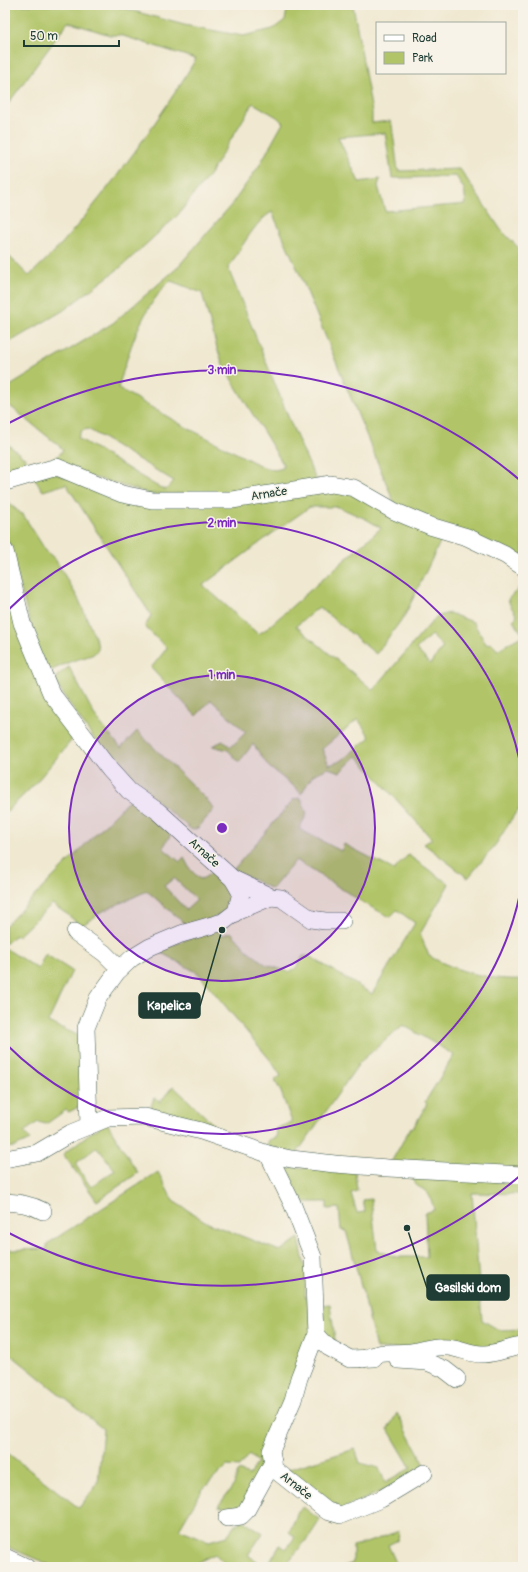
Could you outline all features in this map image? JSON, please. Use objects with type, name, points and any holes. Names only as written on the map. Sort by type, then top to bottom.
[{"type":"street","name":"Arnače","points":[[5,482],[57,467],[122,494],[152,500],[232,500],[332,484],[354,488],[394,511],[430,526],[467,537],[505,555],[523,567]]},
{"type":"street","name":"Arnače","points":[[5,551],[22,623],[51,693],[110,770],[129,791],[159,812],[232,879],[241,893],[236,912]]},
{"type":"street","points":[[232,879],[271,897],[281,898],[311,919],[342,922]]},
{"type":"street","points":[[89,1126],[86,1028],[98,998],[120,969],[132,958],[150,947],[181,934],[223,922],[236,912],[271,897]]},
{"type":"street","points":[[75,932],[104,953],[120,969]]},
{"type":"street","points":[[5,1159],[37,1153],[71,1133],[108,1118],[145,1117],[201,1131],[268,1154],[291,1159],[336,1164],[523,1175]]},
{"type":"street","name":"Arnače","points":[[268,1154],[292,1203],[313,1257],[316,1334],[299,1378],[293,1400],[270,1451],[274,1469],[328,1511],[341,1515],[381,1499],[424,1472]]},
{"type":"street","points":[[5,1202],[33,1206],[43,1211]]},
{"type":"street","points":[[316,1334],[328,1347],[350,1359],[378,1358],[427,1362],[444,1369],[457,1379]]},
{"type":"street","points":[[363,1358],[384,1352],[412,1352],[436,1346],[483,1354],[523,1346]]},
{"type":"street","points":[[227,1518],[241,1516],[246,1511],[273,1462]]},
{"type":"street","points":[[5,1557],[26,1567]]},
{"type":"green space","points":[[5,5],[112,5],[184,25],[243,36],[273,29],[285,20],[288,5],[353,5],[372,112],[372,123],[390,121],[392,125],[398,171],[460,169],[501,230],[523,252],[523,563],[396,507],[301,277],[272,212],[253,230],[228,268],[292,426],[317,482],[258,492],[166,498],[96,478],[5,474],[5,442],[34,466],[58,456],[63,449],[5,402],[5,389],[113,323],[176,269],[232,204],[259,166],[283,123],[277,117],[253,103],[210,174],[177,216],[121,267],[64,310],[5,345],[5,252],[29,276],[56,250],[100,198],[134,153],[166,107],[196,59],[120,35],[110,35],[68,22],[5,108]],"holes":[[[385,133],[392,178],[456,176],[464,189],[466,204],[385,211],[378,186],[380,179],[359,182],[338,137]],[[171,281],[202,293],[217,348],[224,367],[283,464],[283,468],[275,470],[263,467],[182,425],[118,388],[133,340],[143,318],[165,285]],[[88,429],[174,481],[166,490],[155,485],[78,438],[81,431]]]},
{"type":"green space","points":[[50,472],[115,495],[339,489],[444,534],[405,615],[376,654],[319,607],[296,626],[373,690],[436,617],[449,613],[473,622],[486,644],[492,643],[497,650],[523,635],[523,808],[516,812],[496,844],[468,878],[424,844],[432,839],[357,756],[340,772],[328,768],[313,775],[301,794],[296,788],[269,767],[253,744],[239,762],[228,750],[212,746],[223,741],[231,747],[246,732],[211,700],[196,716],[151,668],[167,648],[145,627],[151,615],[66,484],[43,491],[33,477]],"holes":[[[310,507],[338,507],[366,519],[381,528],[265,630],[258,634],[203,585]],[[431,635],[443,647],[430,664],[416,649]],[[358,719],[370,737],[341,761],[329,765],[322,749]]]},
{"type":"green space","points":[[5,497],[11,505],[24,516],[46,551],[55,559],[79,600],[97,642],[98,650],[92,655],[72,661],[52,670],[47,669],[39,656],[5,531]]},
{"type":"green space","points":[[5,569],[48,698],[72,736],[71,741],[33,786],[5,813]]},
{"type":"green space","points":[[523,584],[523,635],[513,620],[517,616],[508,599]]},
{"type":"green space","points":[[69,667],[96,718],[121,748],[137,731],[208,801],[214,809],[198,828],[192,830],[150,796],[111,759],[96,741],[55,682],[58,675]]},
{"type":"green space","points":[[301,798],[307,814],[299,829],[341,851],[344,844],[394,870],[408,855],[449,884],[420,934],[429,956],[451,966],[486,977],[523,979],[523,1169],[390,1164],[411,1127],[413,1128],[427,1104],[425,1102],[454,1055],[403,1025],[360,1062],[295,1156],[267,1145],[269,1140],[276,1137],[277,1133],[275,1129],[292,1122],[275,1080],[281,1076],[271,1061],[198,973],[158,951],[217,927],[221,936],[231,932],[247,950],[265,964],[289,972],[296,968],[303,956],[309,956],[372,994],[415,923],[397,910],[390,917],[367,905],[296,860],[272,889],[233,870],[294,799]]},
{"type":"green space","points":[[130,799],[172,832],[163,848],[180,862],[184,858],[190,869],[200,879],[204,878],[215,870],[235,888],[227,912],[190,928],[147,891],[103,911],[81,926],[52,904],[18,936],[16,935],[5,944],[5,926]],"holes":[[[174,878],[197,900],[186,910],[164,886]]]},
{"type":"green space","points":[[5,948],[38,969],[45,954],[72,971],[48,1022],[82,1037],[86,1103],[69,1112],[66,1110],[46,1124],[38,1122],[24,1132],[30,1140],[15,1147],[5,1148]]},
{"type":"green space","points":[[173,1086],[212,1123],[217,1130],[160,1115],[151,1106],[154,1098],[160,1102]]},
{"type":"green space","points":[[107,1123],[138,1173],[97,1201],[63,1154],[89,1134]],"holes":[[[97,1147],[115,1170],[91,1187],[75,1164]]]},
{"type":"green space","points":[[278,1166],[355,1171],[357,1191],[351,1193],[357,1213],[365,1212],[363,1200],[371,1199],[377,1250],[396,1257],[427,1257],[425,1213],[434,1210],[428,1194],[414,1182],[414,1175],[523,1180],[523,1194],[472,1193],[482,1320],[499,1330],[523,1329],[523,1343],[502,1348],[376,1349],[364,1296],[346,1231],[341,1230],[339,1208],[327,1209],[327,1202],[297,1202]]},
{"type":"green space","points":[[158,1172],[173,1201],[208,1223],[280,1251],[299,1238],[306,1272],[305,1295],[313,1328],[265,1464],[241,1512],[218,1506],[234,1485],[238,1471],[249,1475],[258,1462],[249,1454],[239,1467],[227,1466],[202,1490],[179,1529],[209,1541],[227,1536],[235,1525],[243,1520],[263,1533],[248,1555],[264,1567],[228,1567],[215,1554],[188,1567],[55,1567],[5,1546],[5,1451],[79,1508],[98,1483],[103,1429],[10,1354],[5,1333],[5,1249],[47,1249],[47,1244]]},
{"type":"green space","points":[[330,1304],[336,1347],[321,1331],[321,1305]]},
{"type":"green space","points":[[397,1413],[425,1465],[398,1484],[340,1510],[283,1471],[355,1449],[360,1463],[379,1468],[385,1482],[411,1468],[388,1429]]},
{"type":"green space","points":[[303,1507],[320,1520],[309,1537],[287,1563],[295,1567],[267,1567],[280,1545],[286,1549],[295,1537],[289,1532],[297,1512]]},
{"type":"green space","points":[[399,1531],[398,1540],[388,1545],[398,1567],[342,1567],[353,1563],[353,1546]]},
{"type":"place","name":"Kapelica","points":[[222,930]]},
{"type":"place","name":"Gasilski dom","points":[[407,1228]]}]
